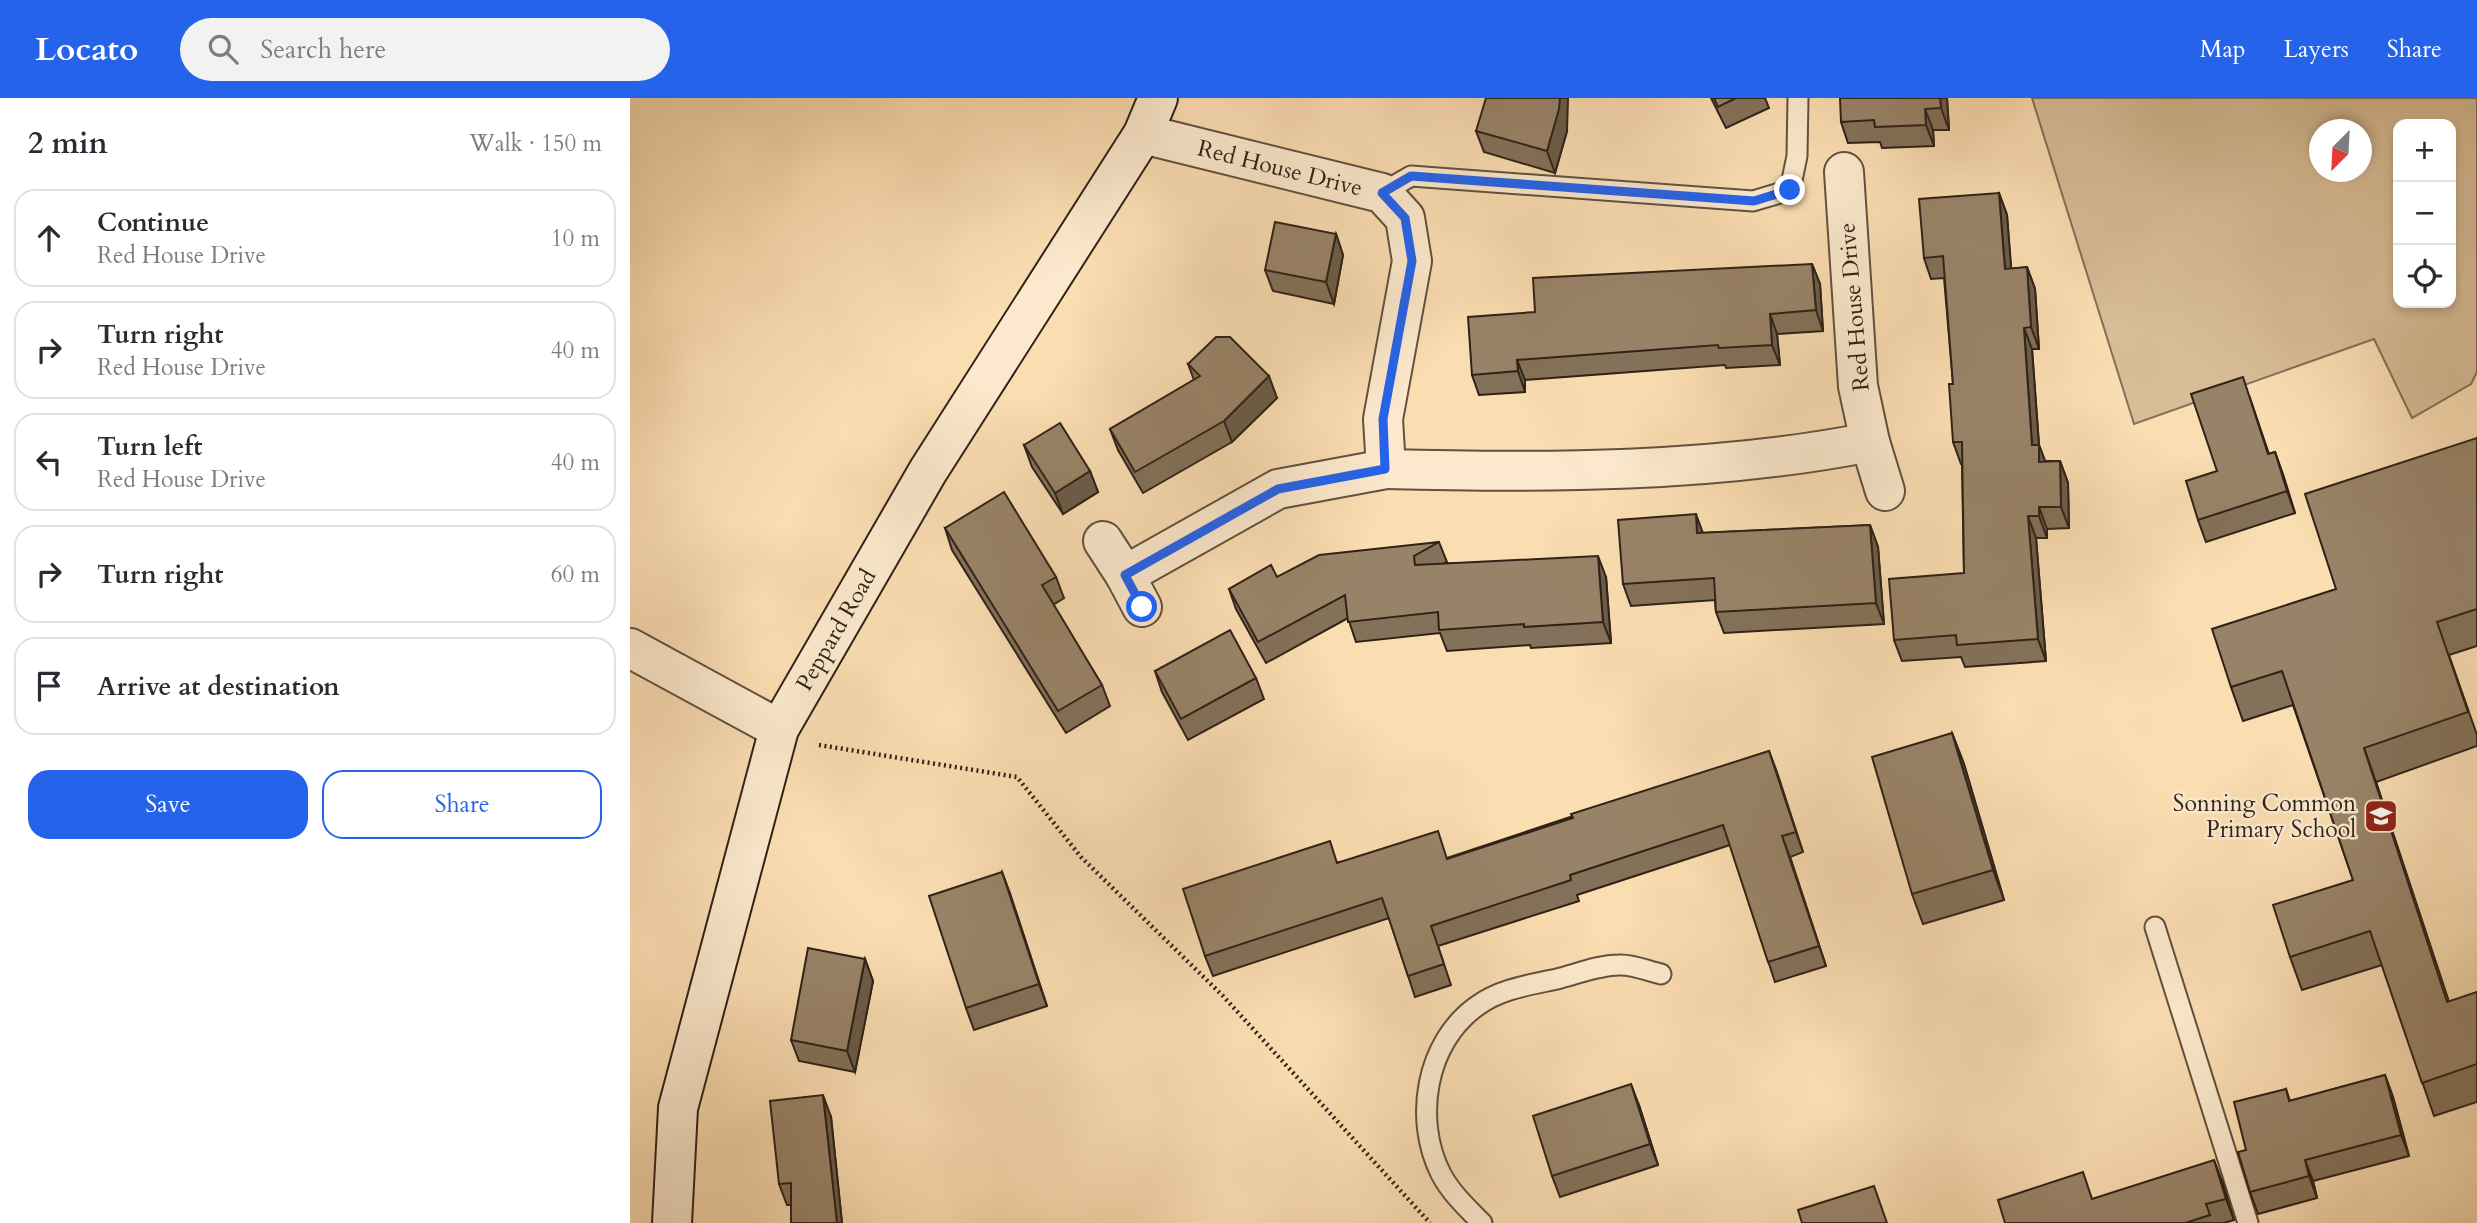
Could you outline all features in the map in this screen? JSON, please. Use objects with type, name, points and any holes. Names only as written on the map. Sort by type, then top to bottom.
[{"type":"street","name":"Peppard Road","points":[[672,1223],[678,1108],[776,736],[928,471],[1143,134],[1158,98]]},
{"type":"street","name":"Red House Drive","points":[[1143,134],[1382,193],[1405,218],[1412,261],[1383,419],[1385,469]]},
{"type":"street","name":"Red House Drive","points":[[1844,173],[1858,386],[1870,442],[1885,491]]},
{"type":"street","points":[[1103,541],[1133,591],[1278,489],[1385,469],[1543,472],[1803,455],[1870,442]]},
{"type":"street","points":[[630,648],[776,736]]},
{"type":"lane","points":[[1382,193],[1411,176],[1754,201],[1790,190],[1797,156],[1798,98]]},
{"type":"lane","points":[[2155,927],[2248,1223]]},
{"type":"lane","points":[[1482,1223],[1458,1199],[1441,1174],[1431,1147],[1427,1087],[1436,1056],[1452,1028],[1477,1005],[1507,990],[1620,965],[1661,974]]},
{"type":"path","points":[[776,736],[1017,777],[1081,857],[1223,996],[1430,1223]]},
{"type":"shaded area","points":[[2032,98],[2477,98],[2477,372],[2471,384],[2412,418],[2374,339],[2134,424]]},
{"type":"building","points":[[1486,98],[1560,98],[1547,151],[1476,131]]},
{"type":"building","points":[[1714,98],[1736,98],[1718,107]]},
{"type":"building","points":[[1840,98],[1940,98],[1941,108],[1925,109],[1926,125],[1875,127],[1874,120],[1841,122]]},
{"type":"building","points":[[1999,193],[2005,269],[2027,267],[2031,327],[2024,328],[2032,445],[2039,445],[2039,462],[2060,461],[2061,507],[2039,507],[2039,516],[2028,516],[2038,639],[1957,645],[1956,635],[1894,640],[1889,579],[1964,573],[1962,442],[1953,442],[1949,384],[1953,384],[1943,256],[1924,258],[1919,199]]},
{"type":"building","points":[[1275,222],[1336,234],[1326,282],[1265,270]]},
{"type":"building","points":[[1812,264],[1816,310],[1770,314],[1772,345],[1719,348],[1718,345],[1517,360],[1518,371],[1472,375],[1468,317],[1535,312],[1533,278]]},
{"type":"building","points":[[1216,337],[1230,337],[1269,376],[1224,421],[1135,472],[1110,429],[1200,376],[1188,364]]},
{"type":"building","points":[[2243,377],[2268,454],[2275,452],[2287,491],[2198,520],[2186,481],[2217,471],[2191,394]]},
{"type":"building","points":[[1060,423],[1090,471],[1055,493],[1024,445]]},
{"type":"building","points":[[2477,438],[2477,609],[2437,622],[2468,712],[2364,748],[2447,1002],[2477,992],[2477,1064],[2422,1083],[2370,931],[2290,957],[2273,905],[2353,880],[2282,671],[2231,687],[2212,629],[2336,589],[2305,494]]},
{"type":"building","points":[[1004,492],[1056,577],[1042,585],[1102,685],[1058,711],[945,528]]},
{"type":"building","points":[[1696,514],[1697,533],[1870,525],[1876,603],[1716,612],[1714,578],[1623,584],[1618,520]]},
{"type":"building","points":[[1439,542],[1414,556],[1415,565],[1598,556],[1603,622],[1439,630],[1438,612],[1348,622],[1345,595],[1258,642],[1229,589],[1271,565],[1277,577],[1319,555]]},
{"type":"building","points":[[1230,630],[1256,678],[1181,719],[1155,671]]},
{"type":"building","points":[[1952,733],[1993,870],[1912,894],[1872,757]]},
{"type":"building","points":[[1769,751],[1796,832],[1782,836],[1819,946],[1768,962],[1723,825],[1570,875],[1571,880],[1431,926],[1444,964],[1408,976],[1382,898],[1205,956],[1183,889],[1330,841],[1337,863],[1438,831],[1447,859],[1573,818],[1571,814]]},
{"type":"building","points":[[1002,872],[1039,984],[966,1008],[929,896]]},
{"type":"building","points":[[808,948],[865,959],[847,1051],[791,1040]]},
{"type":"building","points":[[2385,1075],[2401,1135],[2305,1160],[2309,1176],[2250,1192],[2238,1152],[2246,1150],[2234,1102],[2286,1089],[2289,1101]]},
{"type":"building","points":[[1631,1084],[1650,1144],[1552,1176],[1533,1116]]},
{"type":"building","points":[[823,1095],[837,1223],[791,1223],[791,1183],[779,1184],[770,1101]]},
{"type":"building","points":[[2214,1160],[2226,1199],[2206,1204],[2210,1215],[2185,1223],[2005,1223],[1998,1200],[2083,1172],[2092,1199]]},
{"type":"building","points":[[1874,1186],[1887,1223],[1802,1223],[1798,1210]]},
{"type":"place","name":"Sonning Common Primary School","points":[[2381,816]]},
{"type":"route","points":[[1142,607],[1125,575],[1278,489],[1385,469],[1383,419],[1412,261],[1405,218],[1382,193],[1411,176],[1754,201],[1790,190]]}]
